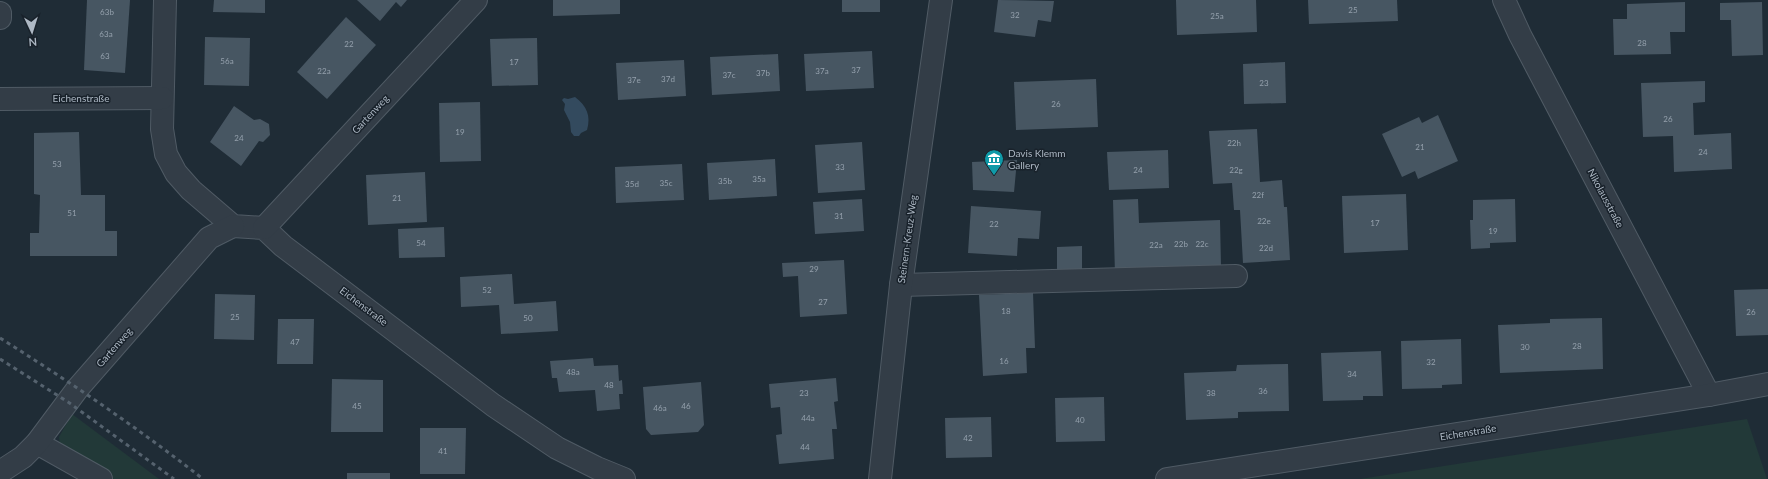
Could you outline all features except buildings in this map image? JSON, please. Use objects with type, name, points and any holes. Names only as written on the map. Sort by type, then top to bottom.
[{"type":"street","points":[[165,0],[162,129],[166,154],[176,173],[192,190],[233,226],[264,228]]},
{"type":"street","name":"Gartenweg","points":[[264,228],[476,0]]},
{"type":"street","name":"Steinern-Kreuz-Weg","points":[[880,479],[900,285],[940,0]]},
{"type":"street","name":"Nikolausstraße","points":[[1504,0],[1520,35],[1709,395]]},
{"type":"street","points":[[0,13],[0,18]]},
{"type":"street","name":"Eichenstraße","points":[[0,99],[162,98]]},
{"type":"street","name":"Gartenweg","points":[[0,472],[23,457],[37,443],[78,388],[209,238],[233,226]]},
{"type":"street","name":"Eichenstraße","points":[[264,228],[283,246],[493,406],[557,448],[597,468],[624,479]]},
{"type":"street","points":[[900,285],[1236,276]]},
{"type":"street","name":"Eichenstraße","points":[[1167,479],[1709,395],[1768,384]]},
{"type":"street","points":[[37,443],[101,479]]},
{"type":"green space","points":[[72,414],[159,479],[114,479],[85,465],[60,447],[59,437]]},
{"type":"green space","points":[[1747,419],[1767,479],[1360,479]]},
{"type":"water","points":[[575,97],[585,108],[588,116],[587,130],[579,136],[574,136],[571,132],[570,122],[564,110],[565,104],[562,100],[564,98],[568,99]]},
{"type":"railway","points":[[0,338],[103,406],[203,479]]},
{"type":"railway","points":[[0,359],[68,402],[174,479]]},
{"type":"place","name":"Davis Klemm Gallery","points":[[994,176]]}]
